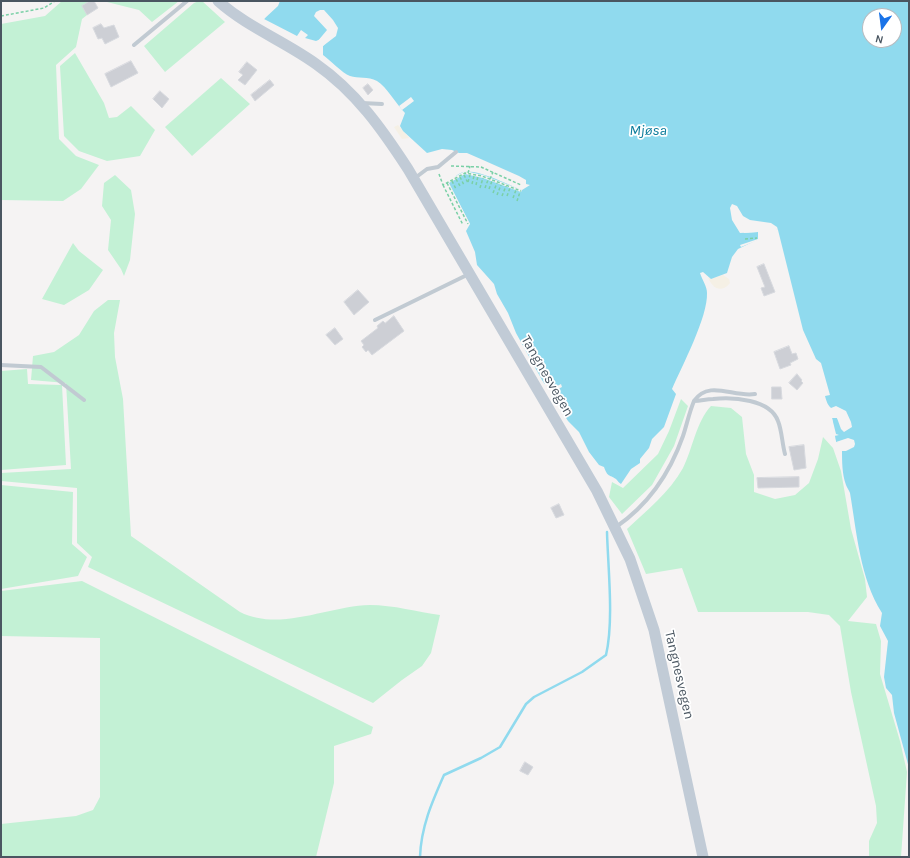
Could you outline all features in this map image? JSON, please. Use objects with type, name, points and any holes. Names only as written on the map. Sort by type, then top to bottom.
[{"type":"main road","name":"Tangnesvegen","points":[[218,1],[243,21],[316,64],[362,103],[414,179],[597,491],[616,528],[639,583],[654,630],[703,857]]},
{"type":"lane","points":[[134,45],[187,1]]},
{"type":"lane","points":[[362,103],[382,104]]},
{"type":"lane","points":[[414,179],[427,169],[438,167],[456,152]]},
{"type":"lane","points":[[375,320],[469,274]]},
{"type":"lane","points":[[1,365],[41,368],[84,400]]},
{"type":"lane","points":[[616,528],[635,512],[662,479],[674,458],[694,401],[698,396],[710,390],[755,394]]},
{"type":"lane","points":[[694,401],[724,399],[757,403],[768,407],[775,413],[779,421],[784,454]]},
{"type":"path","points":[[1,16],[44,8],[55,1]]},
{"type":"path","points":[[464,175],[468,182],[470,166]]},
{"type":"path","points":[[463,225],[443,185],[438,167],[481,167],[521,185]]},
{"type":"path","points":[[485,188],[494,172]]},
{"type":"path","points":[[443,185],[465,173],[489,179],[520,191],[517,201]]},
{"type":"path","points":[[472,184],[474,176]]},
{"type":"path","points":[[476,185],[478,176]]},
{"type":"path","points":[[460,177],[464,184]]},
{"type":"path","points":[[480,188],[483,178]]},
{"type":"path","points":[[456,179],[460,186]]},
{"type":"path","points":[[452,181],[456,189]]},
{"type":"path","points":[[489,189],[492,181]]},
{"type":"path","points":[[446,183],[468,224]]},
{"type":"path","points":[[493,193],[496,183]]},
{"type":"path","points":[[497,195],[501,185]]},
{"type":"path","points":[[502,196],[506,186]]},
{"type":"path","points":[[507,196],[510,188]]},
{"type":"path","points":[[513,198],[516,190]]},
{"type":"path","points":[[746,238],[757,238]]},
{"type":"green space","points":[[62,1],[91,1],[96,8],[82,19],[76,47],[56,65],[59,139],[76,156],[99,165],[81,189],[63,201],[1,200],[1,24],[45,16]]},
{"type":"green space","points":[[103,1],[179,1],[152,22],[139,10]]},
{"type":"green space","points":[[202,1],[225,22],[165,72],[144,46],[194,3]]},
{"type":"green space","points":[[75,53],[104,103],[109,118],[117,117],[131,106],[155,130],[140,156],[107,161],[79,151],[64,136],[60,66]]},
{"type":"green space","points":[[221,78],[250,104],[192,156],[165,127]]},
{"type":"green space","points":[[115,175],[131,190],[135,214],[130,260],[124,276],[108,250],[111,220],[102,206],[104,183]]},
{"type":"green space","points":[[73,243],[79,251],[103,270],[89,290],[64,305],[42,299]]},
{"type":"green space","points":[[108,300],[120,300],[114,333],[115,357],[123,399],[131,536],[240,612],[255,617],[288,619],[354,606],[370,605],[396,607],[440,615],[431,653],[422,666],[373,703],[88,567],[92,557],[77,543],[77,488],[1,481],[1,473],[71,469],[66,383],[31,380],[33,356],[54,352],[79,335],[94,311]]},
{"type":"green space","points":[[27,369],[28,384],[62,385],[66,465],[1,470],[1,371]]},
{"type":"green space","points":[[681,399],[688,406],[674,446],[652,485],[622,514],[609,497],[612,482],[623,488],[658,454],[669,431]]},
{"type":"green space","points":[[711,406],[731,408],[742,417],[746,454],[754,475],[754,492],[775,499],[795,495],[809,483],[818,459],[823,437],[833,448],[841,471],[851,529],[865,579],[867,597],[848,621],[876,624],[881,641],[880,674],[900,741],[907,772],[901,857],[869,857],[869,841],[877,823],[876,806],[851,692],[840,626],[829,615],[808,612],[698,612],[682,568],[646,574],[627,529],[657,501],[677,477],[683,468],[702,420]]},
{"type":"green space","points":[[1,485],[73,492],[72,544],[87,557],[78,576],[1,589]]},
{"type":"green space","points":[[82,581],[373,727],[371,734],[334,746],[334,783],[316,857],[1,857],[1,824],[76,816],[93,810],[100,797],[100,638],[1,636],[1,591]]},
{"type":"sand","points":[[398,125],[409,138],[402,139],[394,127]]},
{"type":"sand","points":[[723,275],[729,279],[730,283],[720,289],[714,287],[708,277],[711,279]]},
{"type":"water","name":"Mjøsa","points":[[276,1],[909,1],[909,768],[894,713],[892,695],[886,688],[884,677],[888,641],[880,626],[882,613],[864,570],[857,540],[850,493],[844,476],[842,449],[848,444],[836,442],[832,418],[837,418],[843,426],[841,412],[830,407],[826,400],[825,396],[830,395],[821,363],[816,359],[803,330],[778,230],[770,225],[740,222],[744,233],[758,232],[759,239],[738,249],[732,257],[727,273],[711,279],[703,272],[700,273],[707,290],[706,303],[694,341],[672,389],[676,394],[664,427],[652,439],[649,448],[640,459],[640,463],[631,469],[621,484],[608,474],[604,467],[599,465],[589,452],[579,432],[568,421],[542,380],[516,333],[508,313],[497,294],[494,284],[477,265],[475,252],[466,231],[470,224],[448,183],[459,174],[469,171],[476,172],[522,190],[530,185],[526,184],[526,180],[519,176],[467,153],[459,153],[452,150],[442,149],[427,153],[403,131],[400,126],[405,113],[381,84],[374,79],[350,76],[323,55],[323,46],[332,34],[330,30],[323,38],[316,41],[305,38],[308,35],[301,30],[297,36],[264,19]]},
{"type":"pier","points":[[274,1],[280,1],[278,6],[264,19],[263,16]]},
{"type":"pier","points":[[324,10],[338,28],[336,36],[323,46],[321,46],[331,32],[324,40],[317,42],[327,30],[314,16],[316,12]]},
{"type":"pier","points":[[411,97],[414,101],[402,110],[399,106]]},
{"type":"pier","points":[[465,171],[483,175],[522,190],[521,192],[483,178],[465,174],[449,183],[470,224],[468,225],[446,183]]},
{"type":"pier","points":[[732,204],[737,206],[743,216],[750,220],[771,223],[777,227],[778,230],[765,225],[756,227],[742,225],[745,231],[759,230],[761,239],[741,247],[740,245],[758,239],[758,232],[740,233],[732,220],[730,208]]},
{"type":"pier","points":[[546,383],[551,389],[561,384],[562,387],[552,392],[551,397],[543,385]]},
{"type":"pier","points":[[836,406],[846,411],[851,422],[852,427],[844,432],[841,429],[837,418],[832,418],[836,434],[839,435],[834,436],[836,442],[848,438],[854,440],[854,447],[846,451],[842,451],[840,448],[846,445],[834,442],[832,437],[831,416],[841,417],[840,414],[830,411],[831,408]]},
{"type":"building","points":[[90,1],[94,1],[98,8],[87,15],[82,6]]},
{"type":"building","points":[[101,24],[104,28],[114,25],[119,37],[105,44],[102,38],[98,39],[93,28]]},
{"type":"building","points":[[131,61],[138,73],[111,87],[105,74]]},
{"type":"building","points":[[247,62],[257,70],[245,85],[238,80],[243,75],[239,72]]},
{"type":"building","points":[[270,80],[274,85],[255,101],[251,95]]},
{"type":"building","points":[[368,84],[373,90],[368,95],[363,88]]},
{"type":"building","points":[[160,91],[169,99],[162,108],[153,99]]},
{"type":"building","points":[[764,264],[775,292],[764,296],[761,288],[765,287],[757,267]]},
{"type":"building","points":[[358,290],[369,302],[354,315],[344,302]]},
{"type":"building","points":[[394,316],[404,331],[372,355],[368,350],[366,352],[362,347],[364,345],[361,341],[378,328],[377,326],[383,321],[385,323]]},
{"type":"building","points":[[335,328],[343,339],[335,345],[326,335]]},
{"type":"building","points":[[789,346],[792,354],[796,353],[798,359],[790,363],[791,365],[780,369],[774,352]]},
{"type":"building","points":[[797,374],[803,383],[797,390],[789,383]]},
{"type":"building","points":[[772,387],[781,387],[782,399],[772,399]]},
{"type":"building","points":[[804,445],[806,468],[794,470],[789,447]]},
{"type":"building","points":[[799,477],[799,487],[758,488],[757,478]]},
{"type":"building","points":[[559,504],[564,515],[556,518],[551,508]]},
{"type":"building","points":[[525,762],[533,767],[528,775],[520,771]]},
{"type":"waterway","points":[[420,857],[422,835],[431,805],[444,775],[481,758],[500,747],[526,704],[534,697],[582,672],[606,655],[610,626],[607,532]]}]
